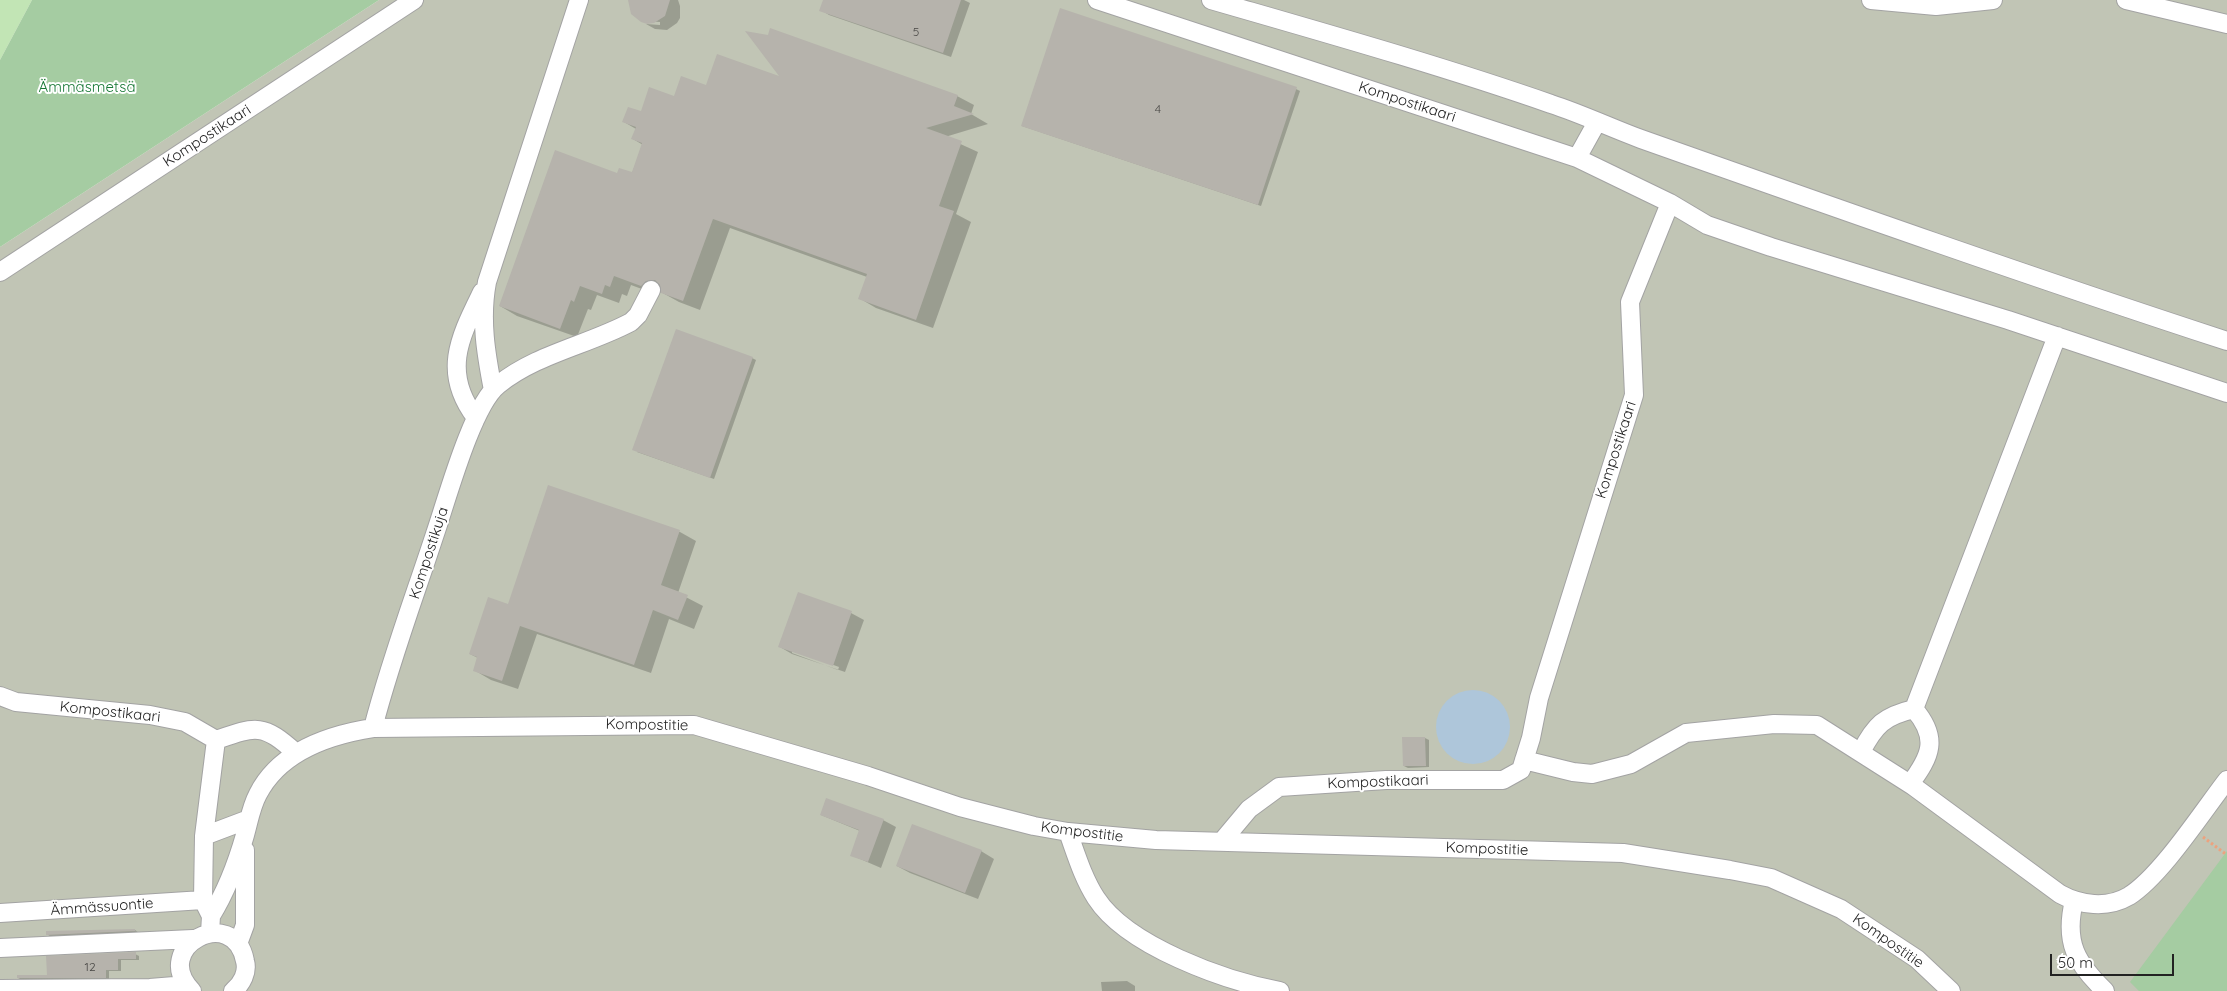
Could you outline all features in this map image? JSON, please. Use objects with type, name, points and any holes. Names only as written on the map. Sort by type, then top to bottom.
[{"type":"street","name":"Kompostikaari","points":[[0,272],[414,0]]},
{"type":"street","points":[[579,0],[487,282],[483,302],[484,331],[495,387],[530,365],[631,322],[638,315],[651,290]]},
{"type":"street","name":"Kompostikaari","points":[[1097,0],[1577,158],[1670,203],[1630,302],[1634,395],[1539,698],[1531,738],[1521,770],[1503,780],[1386,780],[1279,787],[1249,809],[1224,840]]},
{"type":"street","points":[[1211,0],[1442,68],[1554,104],[1597,122],[2071,290],[2227,341]]},
{"type":"street","points":[[1871,0],[1936,6],[1993,0]]},
{"type":"street","points":[[2126,0],[2227,24]]},
{"type":"street","points":[[1577,158],[1597,122]]},
{"type":"street","points":[[1670,203],[1706,225],[2056,336],[2227,393]]},
{"type":"street","points":[[476,418],[466,406],[460,391],[456,370],[456,354],[460,338],[487,282]]},
{"type":"street","points":[[1914,708],[2056,336]]},
{"type":"street","name":"Kompostikuja","points":[[373,728],[387,678],[476,418],[495,387]]},
{"type":"street","name":"Kompostikaari","points":[[0,696],[16,702],[150,715],[184,722],[216,740]]},
{"type":"street","points":[[1861,752],[1879,723],[1891,715],[1914,708]]},
{"type":"street","points":[[1910,784],[1930,752],[1931,738],[1922,718],[1914,708]]},
{"type":"street","name":"Kompostitie","points":[[208,916],[226,892],[257,795],[270,774],[296,753],[322,739],[341,733],[373,728],[694,724],[868,776],[960,807],[1034,826],[1068,832],[1156,840],[1224,840],[1623,853],[1771,878],[1841,908],[1917,959],[1951,991]]},
{"type":"street","points":[[1524,760],[1573,772],[1592,774],[1631,764],[1686,733],[1774,724],[1816,725],[1910,784],[2060,894],[2074,902],[2088,904],[2110,903],[2128,897],[2148,880],[2191,828],[2227,780]]},
{"type":"street","points":[[237,990],[244,977],[246,966],[244,954],[238,944],[220,933],[208,916],[204,836],[216,740],[245,730],[263,730],[277,736],[296,753]]},
{"type":"street","points":[[204,836],[247,827]]},
{"type":"street","name":"Kompostitie","points":[[238,944],[245,925],[247,827]]},
{"type":"street","points":[[1068,832],[1080,868],[1096,899],[1130,934],[1181,959],[1251,986],[1280,991]]},
{"type":"street","points":[[2074,902],[2069,923],[2072,940],[2079,960],[2087,973],[2105,991]]},
{"type":"street","name":"Ämmässuontie","points":[[0,913],[208,916]]},
{"type":"street","points":[[190,988],[181,974],[181,961],[185,949],[208,916]]},
{"type":"street","points":[[0,948],[193,939]]},
{"type":"street","points":[[0,989],[190,988]]},
{"type":"path","points":[[2191,828],[2227,855]]},
{"type":"shaded area","points":[[379,0],[2227,0],[2227,991],[0,991],[0,247]]},
{"type":"green space","points":[[0,0],[32,0],[0,60]]},
{"type":"green space","name":"Ämmäsmetsä","points":[[32,0],[379,0],[0,247],[0,60]]},
{"type":"green space","points":[[2227,851],[2227,991],[2139,991],[2130,982]]},
{"type":"water","points":[[1466,690],[1480,690],[1494,696],[1504,706],[1510,720],[1510,734],[1504,748],[1494,758],[1480,764],[1466,764],[1452,758],[1442,748],[1436,734],[1436,720],[1442,706],[1452,696]]},
{"type":"building","points":[[628,0],[670,0],[665,16],[654,23],[647,24],[631,14]]},
{"type":"building","points":[[823,0],[961,0],[943,53],[819,11]]},
{"type":"building","points":[[1060,8],[1297,87],[1258,205],[1021,126]]},
{"type":"building","points":[[770,28],[958,95],[954,106],[974,114],[926,128],[962,141],[939,206],[954,211],[916,320],[858,299],[867,274],[713,219],[683,301],[661,293],[660,285],[655,280],[646,281],[641,286],[614,276],[610,287],[605,285],[602,294],[580,286],[574,302],[571,300],[560,329],[499,306],[555,150],[617,173],[619,168],[632,172],[642,143],[631,139],[636,127],[622,122],[628,107],[641,111],[649,87],[674,96],[681,76],[706,85],[717,54],[779,76],[745,31],[768,35]]},
{"type":"building","points":[[676,329],[753,357],[710,478],[632,450]]},
{"type":"building","points":[[548,485],[680,530],[661,585],[688,595],[678,620],[653,610],[634,665],[520,626],[502,681],[473,671],[477,657],[469,654],[488,597],[508,604]]},
{"type":"building","points":[[798,592],[852,611],[833,666],[778,647]]},
{"type":"building","points":[[1402,737],[1425,737],[1426,766],[1403,766]]},
{"type":"building","points":[[826,798],[884,819],[868,862],[850,856],[859,830],[820,815]]},
{"type":"building","points":[[912,824],[982,850],[965,893],[896,866]]},
{"type":"building","points":[[135,929],[135,931],[46,935],[46,931]]},
{"type":"building","points":[[136,952],[136,959],[118,959],[118,970],[106,970],[106,978],[17,978],[17,975],[47,975],[46,956]]}]
